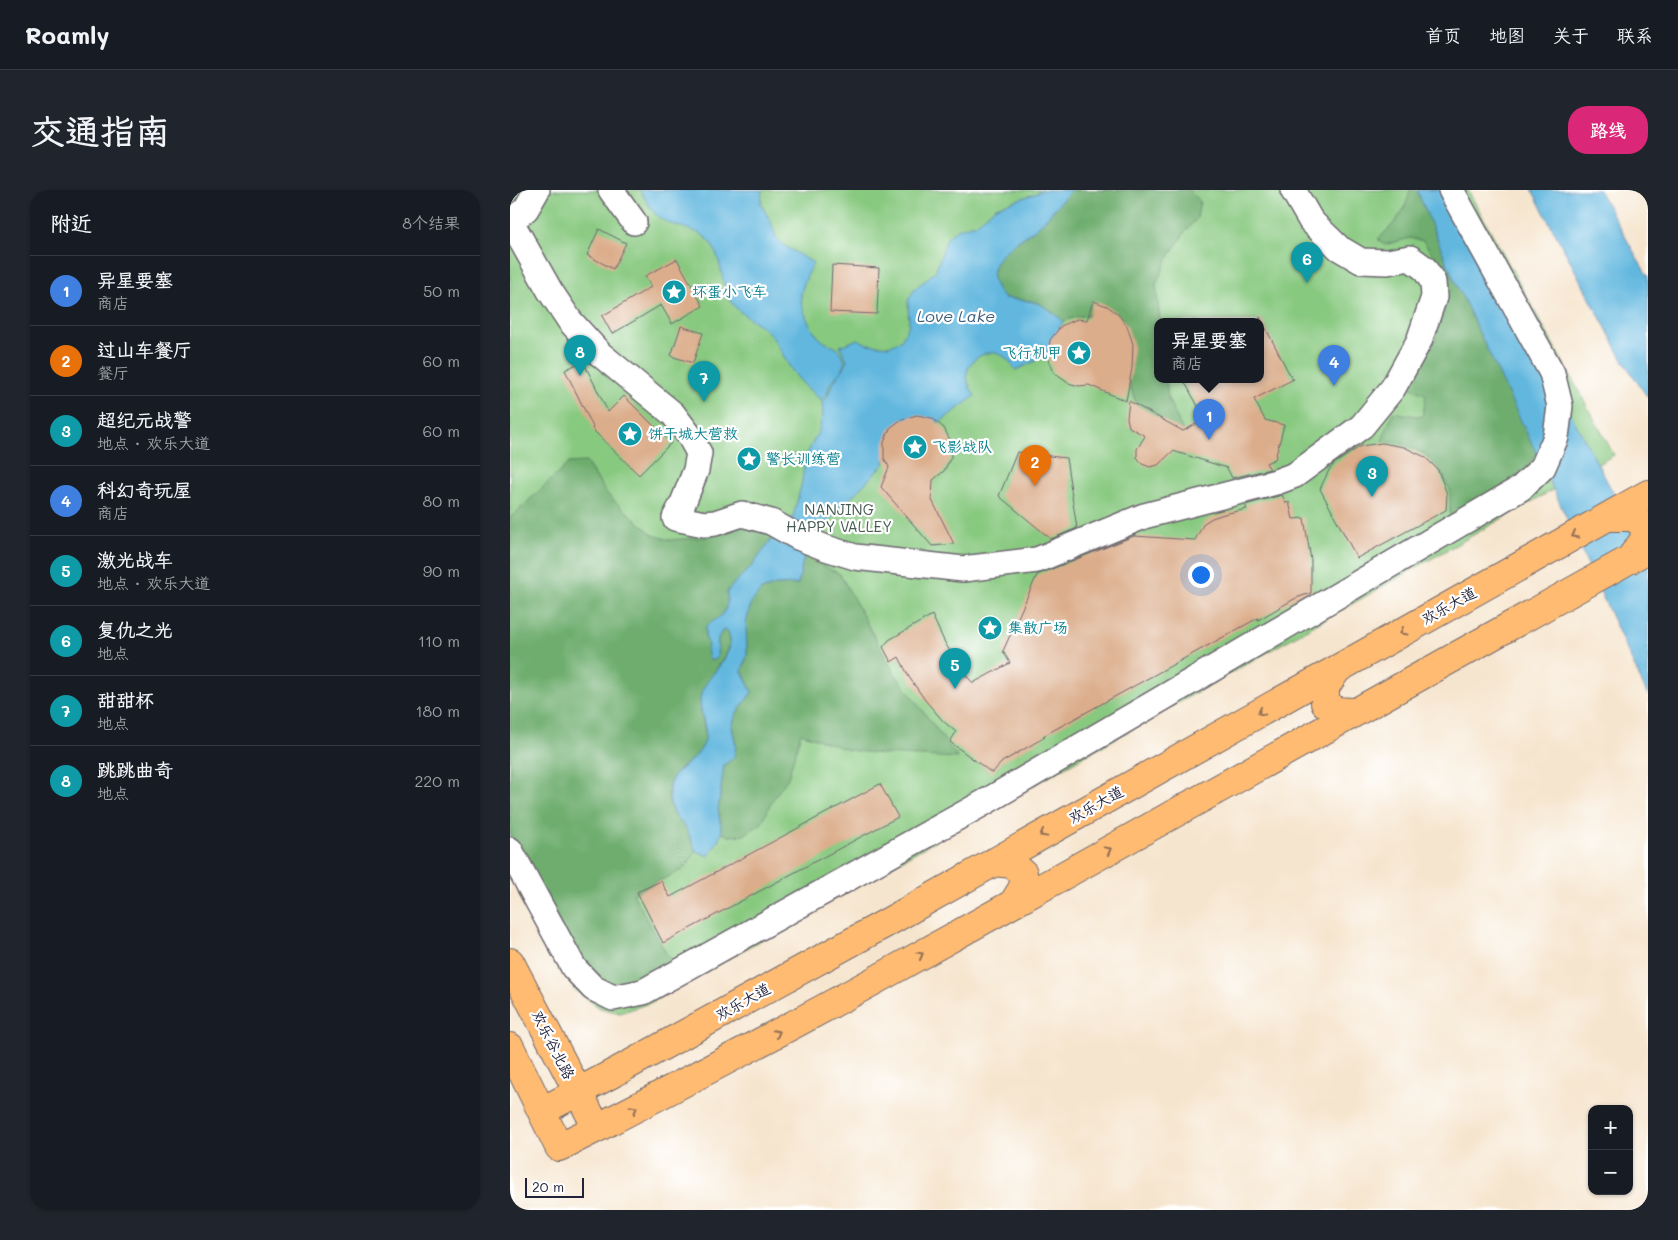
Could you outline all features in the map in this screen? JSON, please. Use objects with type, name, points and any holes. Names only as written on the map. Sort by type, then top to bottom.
[{"type":"main road","name":"欢乐大道","points":[[542,1111],[994,862],[1648,494]]},
{"type":"main road","points":[[510,1047],[559,1147],[889,973],[1638,555],[1645,539],[1644,525],[1633,517],[1608,517]]},
{"type":"main road","points":[[1336,671],[1325,687],[1325,703],[1336,710],[1354,712]]},
{"type":"main road","points":[[994,862],[1012,864],[1023,873],[1024,886],[1014,902]]},
{"type":"main road","name":"欢乐谷北路","points":[[510,962],[597,1128]]},
{"type":"main road","points":[[710,1020],[705,1034],[706,1045],[716,1054],[730,1058]]},
{"type":"street","points":[[537,190],[526,209],[511,222],[546,283],[570,321],[600,354],[673,414],[689,435],[699,453],[696,470],[675,518],[709,524],[742,514],[771,522],[798,537],[855,557],[963,568],[1037,560],[1144,516],[1276,482],[1294,475],[1362,426],[1393,388],[1419,341],[1434,297],[1433,282],[1424,268],[1410,258],[1387,262],[1361,262],[1339,248],[1311,221],[1293,190]]},
{"type":"street","points":[[611,190],[634,222]]},
{"type":"street","points":[[510,850],[574,968],[593,988],[613,998],[643,992],[987,801],[1521,488],[1543,467],[1556,437],[1560,406],[1552,373],[1451,190]]},
{"type":"green space","name":"NANJING HAPPY VALLEY","points":[[510,190],[1468,190],[1614,455],[650,1003],[620,1013],[600,1008],[575,990],[553,957],[510,875]]},
{"type":"green space","points":[[1072,190],[1189,190],[1200,201],[1197,218],[1168,258],[1156,284],[1160,318],[1154,318],[1154,383],[1166,383],[1168,399],[1184,433],[1137,407],[1129,382],[1095,304],[1088,315],[1063,321],[1042,305],[1004,298],[995,285],[992,274],[995,264],[1001,256],[1040,225]]},
{"type":"green space","points":[[1410,190],[1439,190],[1537,452],[1522,475],[1450,520],[1450,490],[1439,469],[1424,454],[1403,444],[1382,441],[1393,412],[1422,417],[1426,395],[1409,387],[1435,339],[1448,296],[1447,273],[1423,241],[1410,238],[1384,245],[1378,239],[1406,205]]},
{"type":"green space","points":[[586,462],[608,495],[653,535],[670,540],[707,537],[729,528],[747,525],[774,536],[752,566],[727,592],[728,605],[724,615],[712,622],[705,635],[711,661],[717,658],[718,638],[722,631],[727,630],[730,637],[730,645],[724,659],[710,679],[702,701],[701,711],[705,731],[703,746],[676,773],[668,789],[671,808],[685,826],[696,851],[684,869],[633,894],[674,967],[639,985],[612,987],[594,977],[578,956],[510,834],[510,518],[569,463]]},
{"type":"green space","points":[[804,556],[840,574],[893,671],[958,758],[882,754],[848,750],[801,733],[788,778],[773,799],[762,823],[744,835],[729,836],[722,833],[718,810],[724,765],[736,745],[732,727],[736,714],[752,692],[742,671],[747,655],[746,624],[751,603],[761,590],[776,585],[798,584]]},
{"type":"water","points":[[640,190],[762,190],[761,204],[771,222],[776,237],[785,246],[813,263],[804,283],[801,296],[801,302],[808,321],[815,333],[823,341],[838,349],[845,361],[842,370],[830,384],[827,394],[821,400],[797,377],[767,331],[739,311],[732,303],[725,286],[716,252],[705,237],[659,218]]},
{"type":"water","name":"Love Lake","points":[[1041,190],[1072,190],[1040,225],[1001,256],[995,264],[992,274],[995,285],[1004,298],[1042,305],[1063,321],[1046,356],[1016,370],[1007,359],[997,353],[984,354],[973,361],[967,372],[967,378],[975,396],[940,422],[914,418],[890,437],[884,464],[818,531],[804,556],[798,584],[776,585],[761,590],[751,603],[746,624],[747,655],[742,671],[752,692],[736,714],[732,727],[736,746],[734,757],[724,765],[718,810],[722,833],[709,856],[696,851],[685,827],[672,809],[669,790],[672,778],[697,754],[704,742],[705,728],[700,701],[701,694],[730,647],[727,630],[722,631],[718,638],[717,658],[711,661],[707,650],[706,626],[723,613],[727,605],[727,592],[752,566],[774,536],[793,517],[802,482],[805,458],[819,430],[823,414],[822,402],[828,396],[832,385],[844,368],[847,360],[840,346],[858,339],[867,344],[889,346],[901,340],[909,325],[908,301],[915,288],[936,270],[947,238],[957,229],[976,224],[996,207]]},
{"type":"water","points":[[1417,190],[1455,190],[1508,298],[1648,557],[1648,696],[1452,275]]},
{"type":"water","points":[[1532,190],[1599,190],[1648,277],[1648,398],[1624,362]]},
{"type":"building","points":[[599,229],[626,243],[613,269],[587,255]]},
{"type":"building","points":[[677,259],[703,306],[672,324],[661,305],[612,334],[602,316],[651,287],[645,276]]},
{"type":"building","points":[[832,265],[879,268],[877,314],[830,312]]},
{"type":"building","points":[[1093,301],[1107,306],[1118,314],[1127,326],[1133,344],[1132,368],[1126,401],[1089,385],[1079,386],[1068,383],[1054,373],[1048,357],[1050,340],[1061,326],[1077,319],[1087,320]]},
{"type":"building","points":[[1264,325],[1292,379],[1294,379],[1254,399],[1265,420],[1284,425],[1275,459],[1266,463],[1270,469],[1232,478],[1227,468],[1173,451],[1158,465],[1150,467],[1142,464],[1137,457],[1137,449],[1145,436],[1129,427],[1127,418],[1129,401],[1183,431],[1205,419],[1185,383],[1264,383]]},
{"type":"building","points":[[681,326],[703,333],[693,363],[671,356]]},
{"type":"building","points":[[583,361],[608,412],[624,396],[671,443],[639,475],[592,429],[593,427],[565,370]]},
{"type":"building","points":[[917,415],[932,418],[944,428],[951,442],[951,457],[944,471],[933,480],[932,500],[954,544],[932,546],[881,487],[889,467],[884,458],[884,442],[890,428],[902,419]]},
{"type":"building","points":[[1382,443],[1404,447],[1425,457],[1438,470],[1447,494],[1446,510],[1357,558],[1320,489],[1334,464],[1361,446]]},
{"type":"building","points":[[1017,452],[1066,458],[1077,528],[1051,539],[999,496]]},
{"type":"building","points":[[1282,495],[1286,503],[1289,502],[1293,519],[1304,518],[1311,560],[1311,593],[1296,598],[1258,620],[1258,618],[1043,736],[1045,737],[1002,762],[992,773],[950,742],[956,732],[943,721],[925,700],[909,677],[899,657],[891,662],[883,647],[889,640],[932,615],[944,641],[961,670],[973,683],[1010,663],[1003,651],[1037,575],[1134,536],[1195,540],[1204,523],[1212,518],[1247,509],[1245,505]]},
{"type":"building","points":[[880,784],[898,817],[663,943],[637,892],[661,881],[670,897]]},
{"type":"place","name":"复仇之光","points":[[1307,283]]},
{"type":"place","name":"坏蛋小飞车","points":[[674,292]]},
{"type":"place","name":"飞行机甲","points":[[1079,353]]},
{"type":"place","name":"跳跳曲奇","points":[[580,376]]},
{"type":"place","name":"科幻奇玩屋","points":[[1334,386]]},
{"type":"place","name":"甜甜杯","points":[[704,402]]},
{"type":"place","name":"饼干城大营救","points":[[630,434]]},
{"type":"place","name":"异星要塞","points":[[1209,440]]},
{"type":"place","name":"飞影战队","points":[[915,447]]},
{"type":"place","name":"警长训练营","points":[[749,459]]},
{"type":"place","name":"过山车餐厅","points":[[1035,486]]},
{"type":"place","name":"超纪元战警","points":[[1372,497]]},
{"type":"place","name":"集散广场","points":[[990,628]]},
{"type":"place","name":"激光战车","points":[[955,689]]}]
